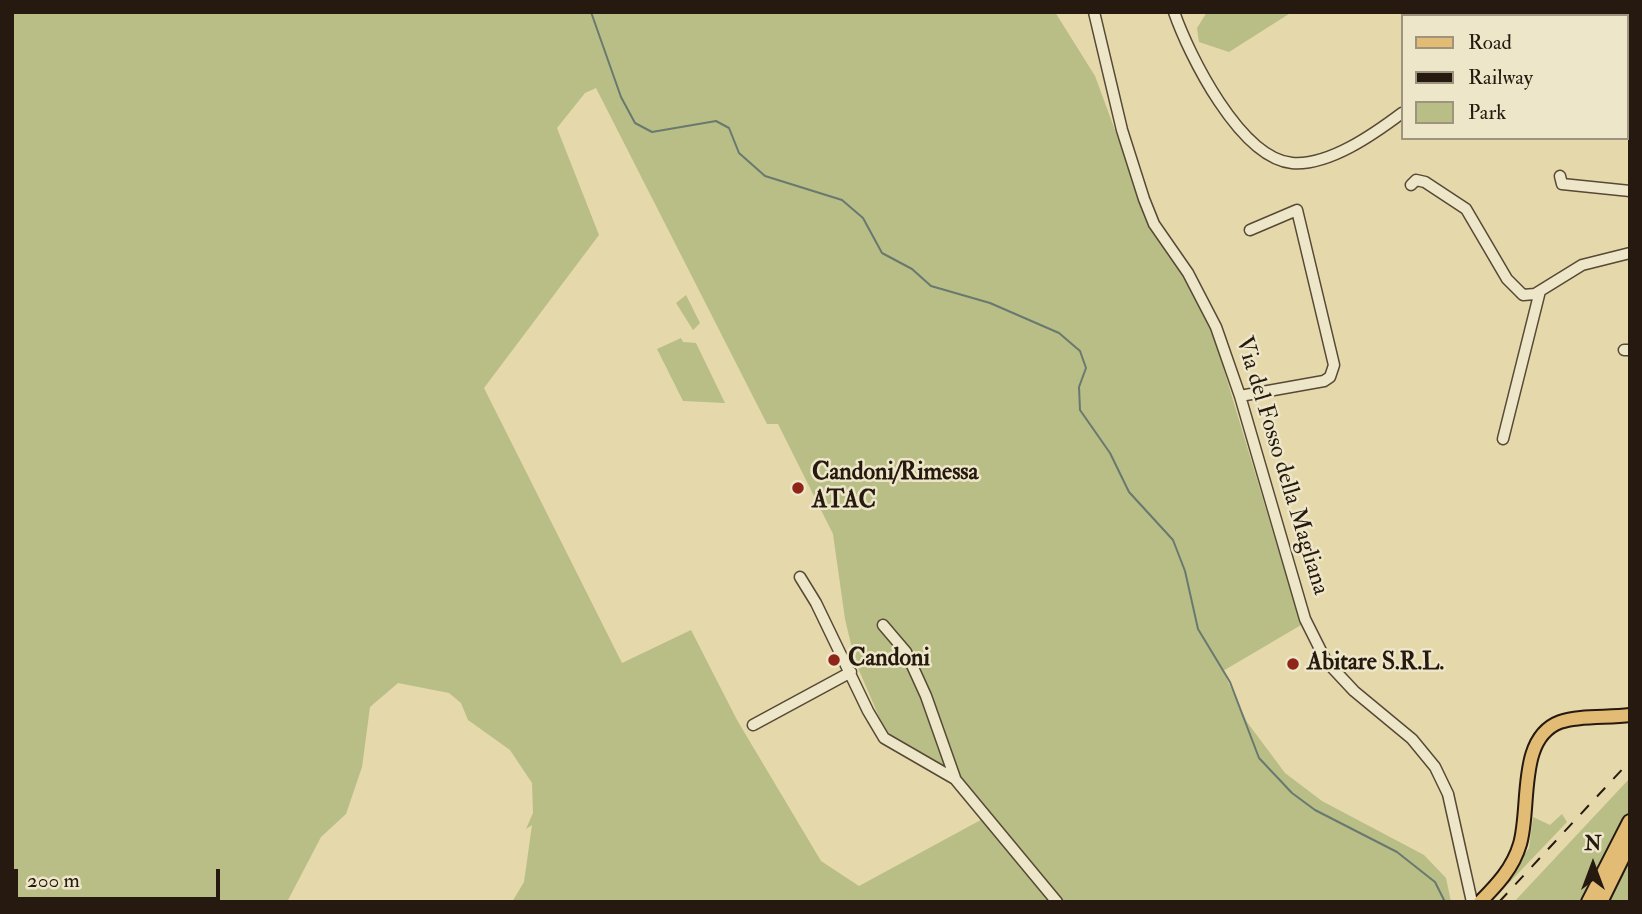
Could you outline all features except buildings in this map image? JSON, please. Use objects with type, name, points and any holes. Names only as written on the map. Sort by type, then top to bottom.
[{"type":"highway","points":[[1589,902],[1630,822]]},
{"type":"highway","points":[[1600,902],[1630,841]]},
{"type":"main road","points":[[1480,902],[1508,870],[1519,846],[1528,802],[1530,759],[1537,740],[1562,722],[1630,715]]},
{"type":"street","name":"Via del Fosso della Magliana","points":[[1094,12],[1122,130],[1144,199],[1154,224],[1210,312],[1240,396],[1305,619],[1314,640],[1339,676],[1412,739],[1435,767],[1448,794],[1472,902]]},
{"type":"street","points":[[1174,12],[1188,51],[1214,94],[1248,136],[1280,160],[1301,163],[1325,157],[1400,114]]},
{"type":"street","points":[[1560,176],[1562,184],[1630,191]]},
{"type":"street","points":[[1411,185],[1421,180],[1466,209],[1514,289],[1526,296],[1540,291],[1582,265],[1630,253]]},
{"type":"street","points":[[1240,396],[1324,381],[1330,377],[1334,365],[1297,211],[1250,230]]},
{"type":"street","points":[[1503,439],[1540,291]]},
{"type":"street","points":[[800,577],[884,738],[955,779],[1057,902]]},
{"type":"street","points":[[883,625],[906,652],[926,696],[955,779]]},
{"type":"street","points":[[753,725],[851,672]]},
{"type":"green space","points":[[12,12],[1055,12],[1095,76],[1146,214],[1204,304],[1301,625],[1223,671],[1247,722],[1285,773],[1322,801],[1424,855],[1446,878],[1451,902],[512,902],[524,882],[532,825],[526,829],[533,813],[532,783],[510,750],[468,720],[461,703],[449,693],[398,683],[370,707],[362,767],[346,814],[321,837],[287,902],[12,902]],"holes":[[[596,88],[767,424],[778,424],[833,534],[845,619],[855,661],[883,726],[893,740],[969,790],[990,815],[859,886],[821,861],[737,720],[691,630],[622,663],[484,388],[599,235],[557,128],[585,93]]]},
{"type":"green space","points":[[1207,12],[1292,12],[1229,52],[1199,42],[1197,28]]},
{"type":"green space","points":[[686,295],[700,323],[693,330],[676,303]]},
{"type":"green space","points":[[681,338],[683,342],[696,343],[725,403],[683,401],[657,349]]},
{"type":"green space","points":[[1630,778],[1630,813],[1603,856],[1582,902],[1514,902]]},
{"type":"green space","points":[[1562,814],[1567,822],[1508,884],[1506,881],[1529,848],[1533,817],[1550,825]]},
{"type":"green space","points":[[1630,854],[1630,902],[1606,902]]},
{"type":"waterway","points":[[591,12],[621,97],[635,123],[652,132],[716,121],[729,128],[739,153],[765,176],[842,200],[863,218],[882,253],[912,269],[931,286],[990,303],[1059,333],[1080,351],[1086,368],[1079,387],[1080,410],[1110,453],[1129,492],[1173,540],[1185,571],[1198,629],[1230,682],[1259,758],[1292,793],[1315,810],[1397,852],[1435,882],[1445,902]]},
{"type":"railway","points":[[1499,902],[1630,761]]},
{"type":"place","name":"Candoni/Rimessa ATAC","points":[[798,488]]},
{"type":"place","name":"Candoni","points":[[834,660]]},
{"type":"place","name":"Abitare S.R.L.","points":[[1293,664]]}]
